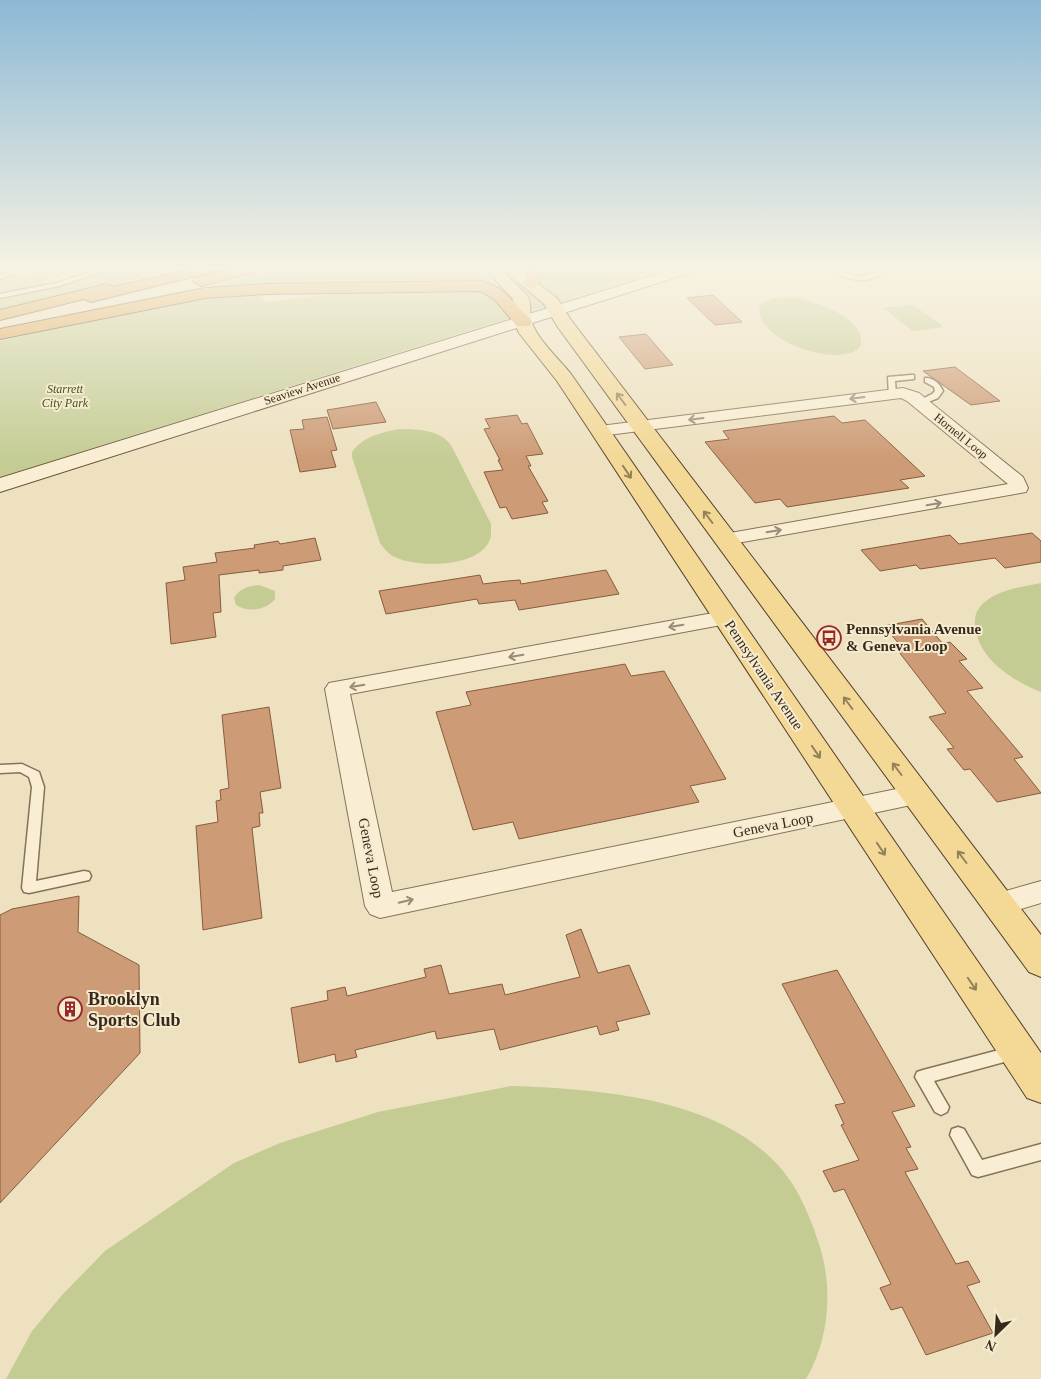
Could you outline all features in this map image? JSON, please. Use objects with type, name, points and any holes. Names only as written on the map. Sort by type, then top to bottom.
[{"type":"main road","name":"Pennsylvania Avenue","points":[[528,332],[564,378],[724,618],[1041,1085]]},
{"type":"main road","points":[[571,332],[1041,962]]},
{"type":"street","name":"Seaview Avenue","points":[[0,485],[391,361],[488,332]]},
{"type":"street","name":"Hornell Loop","points":[[600,431],[903,393],[913,397],[1016,481],[1019,488],[726,540]]},
{"type":"street","name":"Geneva Loop","points":[[724,618],[337,689],[380,906],[916,795]]},
{"type":"street","points":[[998,904],[1041,892]]},
{"type":"lane","points":[[892,394],[891,379],[911,376]]},
{"type":"lane","points":[[920,403],[935,396],[939,391],[937,386],[928,380]]},
{"type":"lane","points":[[0,769],[22,768],[35,775],[38,787],[29,888],[84,876]]},
{"type":"lane","points":[[941,1107],[923,1077],[1018,1052]]},
{"type":"lane","points":[[958,1135],[978,1169],[1041,1152]]},
{"type":"green space","name":"Starrett City Park","points":[[38,332],[464,332],[0,477],[0,341]]},
{"type":"green space","points":[[773,332],[859,332],[861,337],[860,347],[849,353],[834,355],[817,353],[782,339]]},
{"type":"green space","points":[[400,429],[422,430],[436,434],[448,441],[452,447],[491,524],[491,536],[486,547],[476,555],[447,563],[415,563],[401,560],[391,555],[380,543],[352,452],[368,438],[380,433]]},
{"type":"green space","points":[[1041,583],[1041,692],[1008,674],[989,658],[977,636],[975,620],[979,608],[992,597],[1012,589]]},
{"type":"green space","points":[[259,585],[275,591],[275,599],[271,603],[262,608],[252,610],[236,605],[234,598],[239,592],[248,587]]},
{"type":"green space","points":[[511,1086],[544,1087],[615,1094],[686,1110],[719,1123],[748,1140],[774,1161],[790,1180],[807,1212],[820,1247],[827,1280],[824,1331],[814,1364],[806,1379],[6,1379],[32,1331],[63,1294],[105,1251],[234,1163],[280,1143],[378,1112]]},
{"type":"building","points":[[646,334],[673,365],[645,369],[619,337]]},
{"type":"building","points":[[955,367],[1000,401],[971,405],[923,371]]},
{"type":"building","points":[[376,402],[386,422],[333,429],[327,410]]},
{"type":"building","points":[[517,415],[522,424],[527,423],[543,454],[526,456],[531,466],[528,466],[548,501],[542,502],[548,513],[512,519],[506,507],[500,508],[484,472],[503,470],[484,429],[490,428],[485,419]]},
{"type":"building","points":[[834,416],[842,423],[865,420],[925,476],[900,480],[909,488],[787,507],[780,499],[755,503],[705,442],[729,439],[723,431]]},
{"type":"building","points":[[327,417],[337,450],[331,451],[336,467],[300,472],[290,430],[304,429],[302,420]]},
{"type":"building","points":[[1032,533],[1041,541],[1041,562],[1005,568],[995,558],[920,569],[916,565],[880,571],[861,550],[950,535],[959,544]]},
{"type":"building","points":[[315,538],[321,560],[283,566],[283,570],[259,573],[259,570],[219,575],[221,612],[213,613],[216,637],[171,644],[166,583],[185,580],[183,567],[217,562],[215,553],[255,548],[254,545],[278,541],[280,544]]},
{"type":"building","points":[[606,570],[619,594],[519,610],[515,600],[479,604],[477,599],[386,614],[379,591],[480,575],[483,584],[520,580],[521,584]]},
{"type":"building","points":[[922,619],[943,644],[950,642],[967,659],[959,661],[983,688],[967,691],[1023,757],[1014,759],[1041,793],[997,802],[970,769],[964,770],[947,749],[954,748],[929,717],[946,713],[899,652],[905,651],[884,626]]},
{"type":"building","points":[[625,664],[631,676],[664,671],[726,779],[690,786],[699,802],[519,839],[513,822],[473,830],[436,712],[471,705],[466,692]]},
{"type":"building","points":[[269,707],[281,788],[260,792],[263,813],[259,813],[260,826],[252,828],[262,918],[203,930],[196,826],[218,822],[216,801],[221,800],[220,790],[229,788],[222,715]]},
{"type":"building","name":"Brooklyn Sports Club","points":[[79,896],[78,932],[139,965],[140,1053],[0,1203],[0,915],[12,909]]},
{"type":"building","points":[[581,929],[598,973],[629,965],[650,1014],[616,1022],[619,1030],[600,1035],[597,1026],[500,1050],[494,1029],[437,1039],[435,1031],[355,1050],[357,1057],[336,1062],[335,1054],[299,1063],[291,1008],[328,1000],[327,991],[345,987],[347,996],[426,977],[424,969],[441,965],[449,994],[502,984],[505,995],[580,977],[566,935]]},
{"type":"building","points":[[837,970],[915,1106],[892,1112],[911,1147],[906,1148],[918,1169],[905,1172],[956,1264],[968,1261],[980,1282],[967,1286],[993,1333],[926,1355],[902,1307],[891,1310],[880,1288],[891,1284],[844,1189],[834,1192],[823,1171],[859,1160],[841,1125],[844,1124],[835,1105],[845,1103],[782,984]]},
{"type":"place","name":"Pennsylvania Avenue & Geneva Loop","points":[[829,638]]},
{"type":"place","name":"Brooklyn Sports Club","points":[[70,1009]]}]
